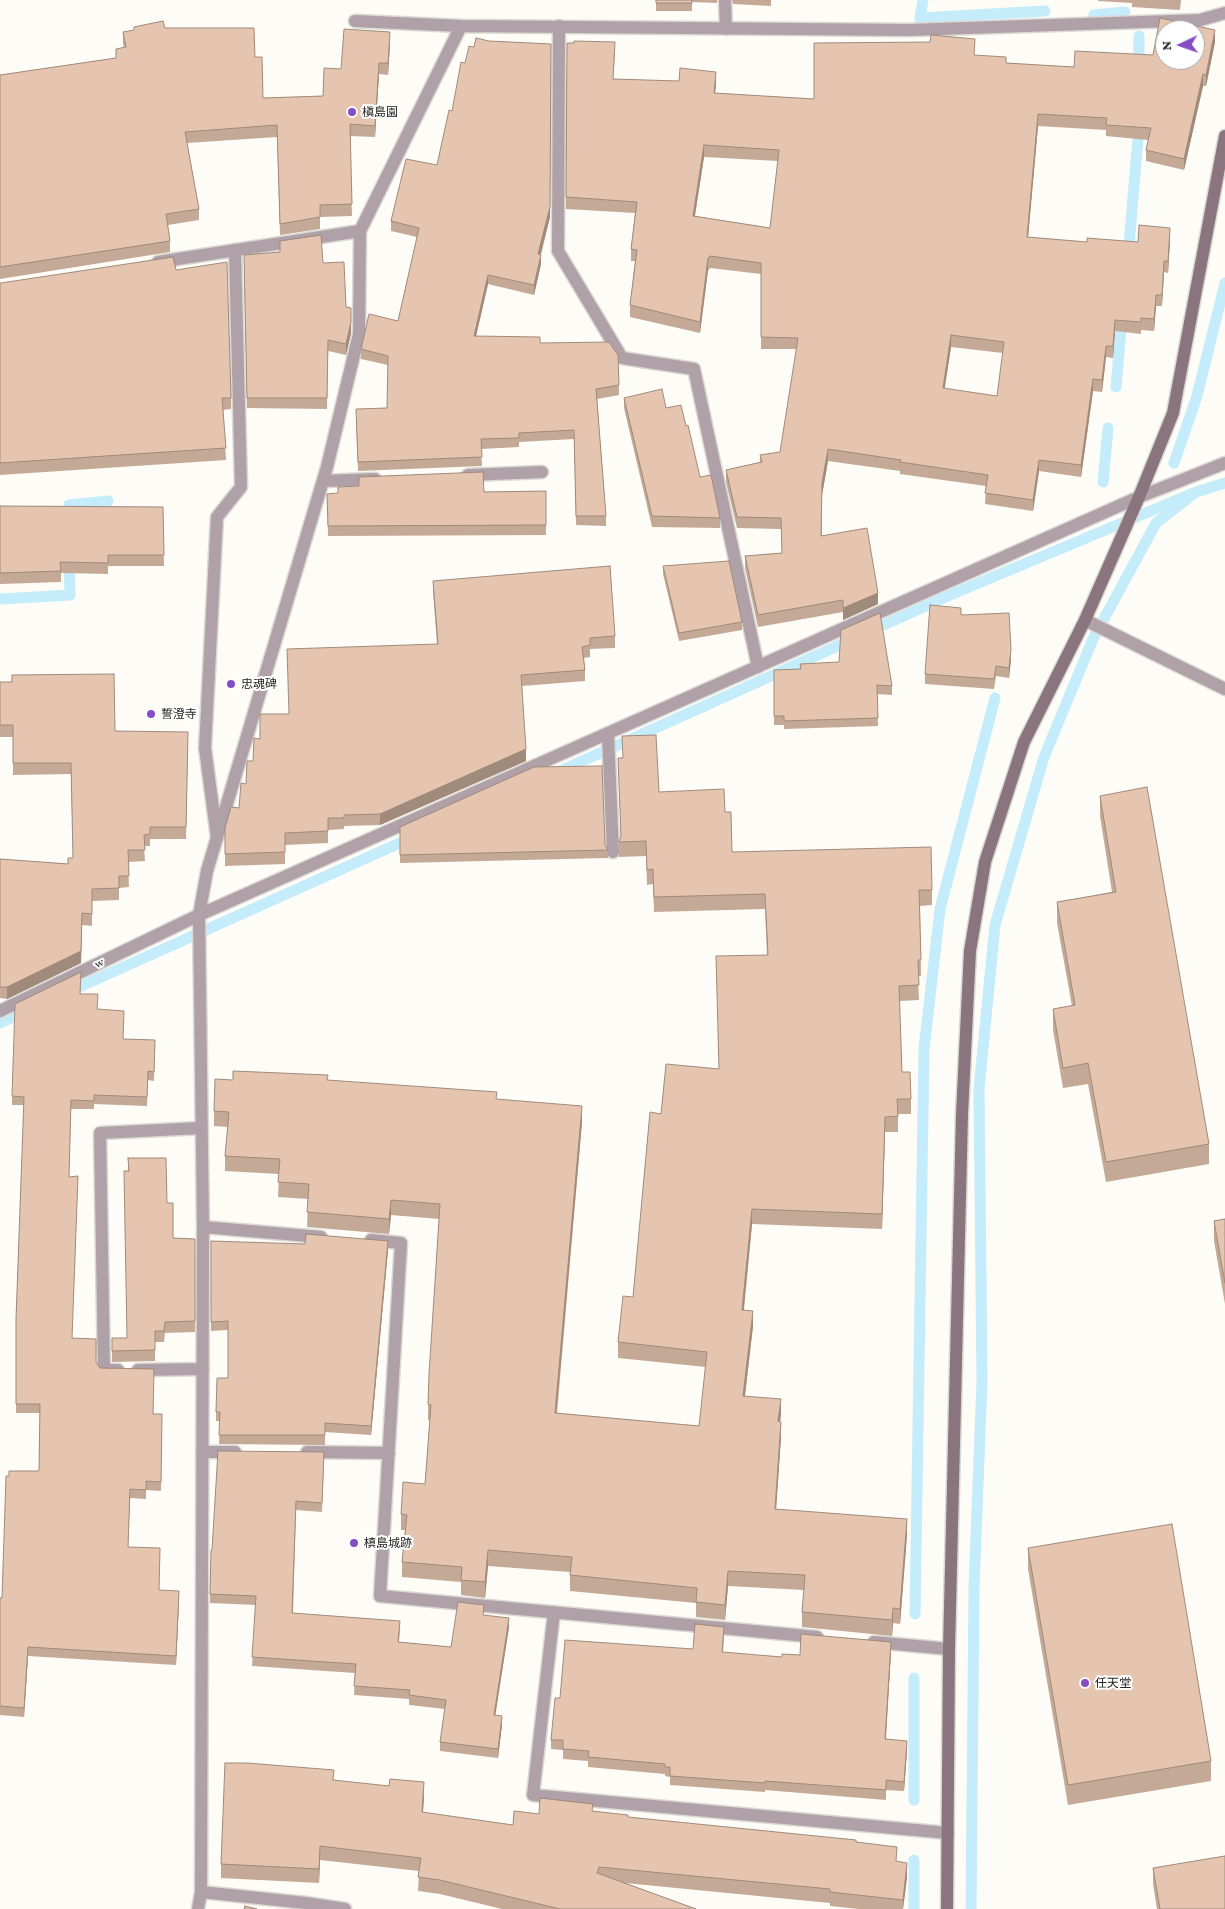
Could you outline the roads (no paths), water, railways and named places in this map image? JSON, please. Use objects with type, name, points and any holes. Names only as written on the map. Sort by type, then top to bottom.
[{"type":"street","points":[[725,0],[726,28]]},
{"type":"street","points":[[355,22],[461,26],[918,30],[1200,20],[1225,13]]},
{"type":"street","points":[[198,1909],[201,1892],[203,1369],[199,915],[207,871],[323,481],[359,334],[360,230],[461,26]]},
{"type":"street","points":[[559,26],[558,251],[622,358],[694,369],[758,667]]},
{"type":"street","points":[[947,1909],[949,1649],[962,1114],[970,951],[985,862],[1024,742],[1085,620],[1140,497],[1173,414],[1225,136]]},
{"type":"street","points":[[147,264],[360,230]]},
{"type":"street","points":[[217,838],[205,748],[217,517],[241,487],[235,250]]},
{"type":"street","name":"w","points":[[0,1011],[199,915],[1140,497],[1225,463]]},
{"type":"street","points":[[452,476],[542,472]]},
{"type":"street","points":[[323,481],[392,478]]},
{"type":"street","points":[[1085,620],[1225,689]]},
{"type":"street","points":[[608,734],[614,852]]},
{"type":"street","points":[[202,1128],[100,1133],[104,1370],[203,1369]]},
{"type":"street","points":[[203,1228],[332,1237]]},
{"type":"street","points":[[361,1240],[401,1243],[380,1596],[830,1638]]},
{"type":"street","points":[[202,1452],[251,1452]]},
{"type":"street","points":[[290,1452],[388,1453]]},
{"type":"street","points":[[554,1612],[534,1795],[948,1833]]},
{"type":"street","points":[[860,1641],[949,1649]]},
{"type":"street","points":[[201,1892],[345,1909]]},
{"type":"waterway","points":[[923,0],[920,18],[1045,11]]},
{"type":"waterway","points":[[1094,15],[1125,12]]},
{"type":"waterway","points":[[1139,36],[1139,70]]},
{"type":"waterway","points":[[1128,257],[1139,126]]},
{"type":"waterway","points":[[1174,463],[1197,396],[1225,283]]},
{"type":"waterway","points":[[1116,387],[1122,317]]},
{"type":"waterway","points":[[1103,482],[1108,428]]},
{"type":"waterway","points":[[868,632],[950,595],[1196,492],[1225,483]]},
{"type":"waterway","points":[[971,1909],[974,1588],[982,1381],[979,1089],[995,925],[1044,757],[1093,639],[1156,523],[1196,492]]},
{"type":"waterway","points":[[69,521],[69,505],[108,501]]},
{"type":"waterway","points":[[0,599],[70,595],[69,559]]},
{"type":"waterway","points":[[558,772],[853,639]]},
{"type":"waterway","points":[[915,1614],[924,1049],[940,909],[995,698]]},
{"type":"waterway","points":[[68,992],[413,837]]},
{"type":"waterway","points":[[0,1023],[28,1010]]},
{"type":"waterway","points":[[914,1678],[914,1800]]},
{"type":"waterway","points":[[914,1860],[914,1909]]},
{"type":"place","name":"槇島園","points":[[352,112]]},
{"type":"place","name":"忠魂碑","points":[[231,684]]},
{"type":"place","name":"誓澄寺","points":[[151,714]]},
{"type":"place","name":"槙島城跡","points":[[354,1543]]},
{"type":"place","name":"任天堂","points":[[1085,1683]]}]
